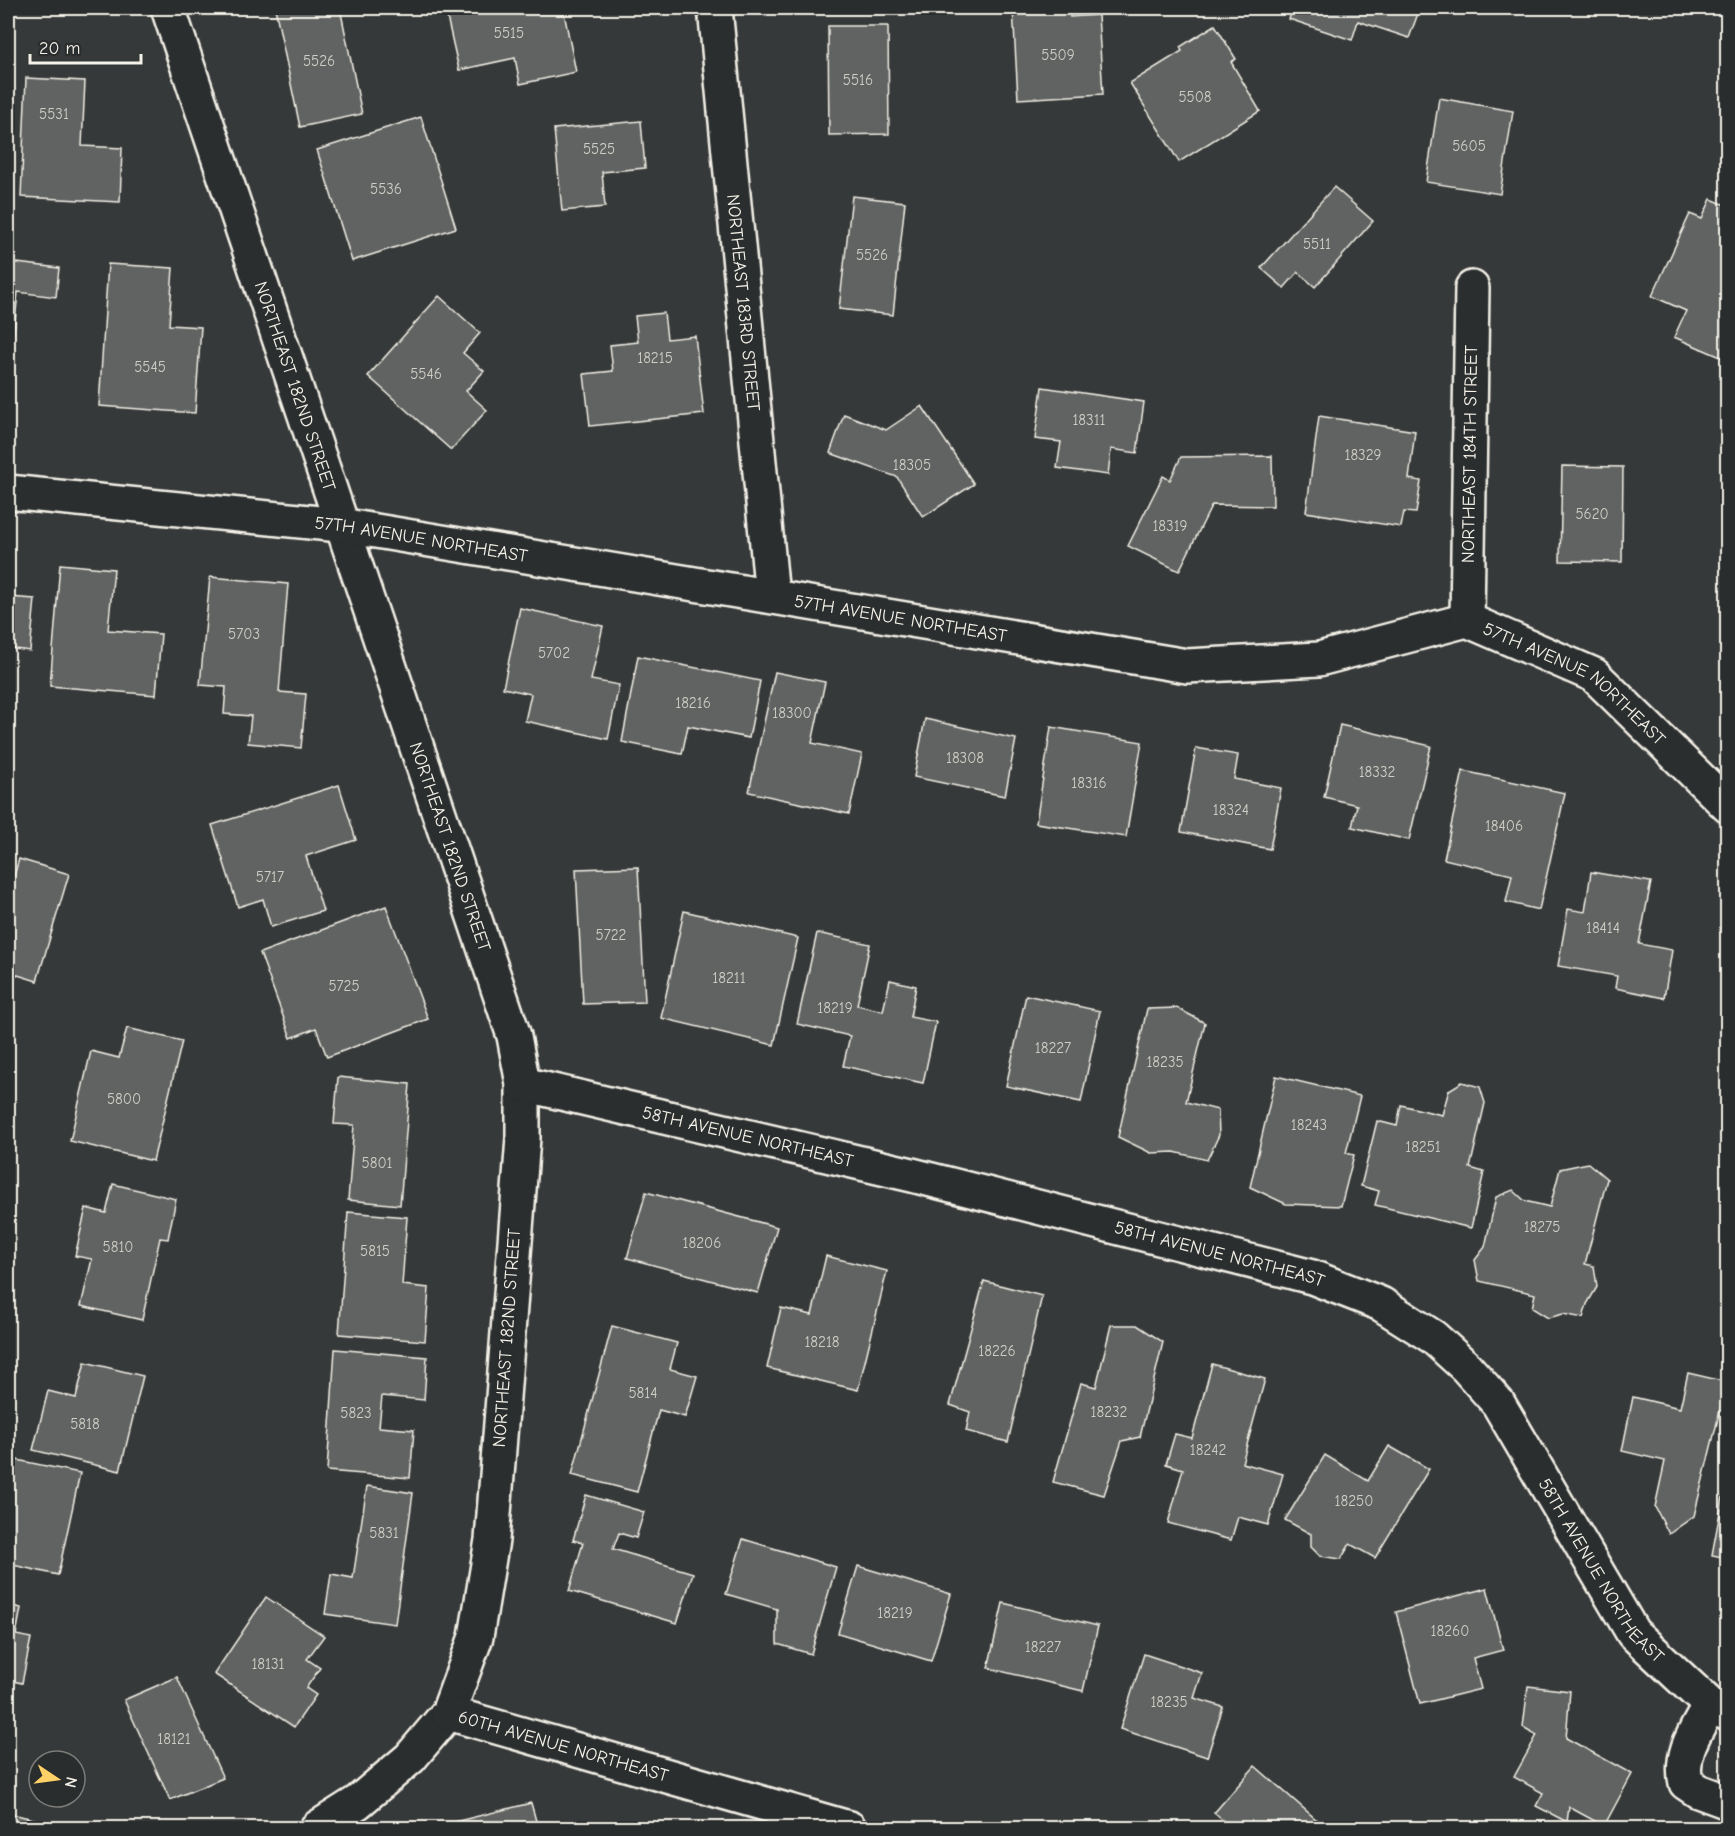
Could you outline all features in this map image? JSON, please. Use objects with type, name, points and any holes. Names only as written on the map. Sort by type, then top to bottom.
[{"type":"street","name":"NORTHEAST 182ND STREET","points":[[168,8],[340,525],[514,1036],[523,1084],[523,1138],[492,1540],[476,1638],[448,1713]]},
{"type":"street","name":"NORTHEAST 183RD STREET","points":[[715,8],[772,596]]},
{"type":"street","name":"NORTHEAST 184TH STREET","points":[[1467,620],[1472,288]]},
{"type":"street","name":"57TH AVENUE NORTHEAST","points":[[8,492],[340,525],[1187,666],[1318,660],[1467,620],[1594,675],[1728,806]]},
{"type":"street","name":"58TH AVENUE NORTHEAST","points":[[523,1084],[912,1175],[1278,1268],[1312,1277],[1381,1304],[1433,1337],[1466,1367],[1497,1403],[1633,1632],[1719,1710]]},
{"type":"street","points":[[1719,1710],[1685,1751],[1682,1767],[1686,1783],[1698,1791],[1728,1802]]},
{"type":"street","name":"60TH AVENUE NORTHEAST","points":[[317,1828],[358,1802],[410,1758],[448,1713],[849,1828]]},
{"type":"building","points":[[275,8],[340,8],[362,114],[300,127]]},
{"type":"building","points":[[445,8],[563,8],[576,72],[520,84],[515,58],[459,70]]},
{"type":"building","points":[[1013,8],[1070,8],[1070,17],[1098,15],[1103,94],[1018,99]]},
{"type":"building","points":[[1293,8],[1420,8],[1409,38],[1358,21],[1352,40],[1289,19]]},
{"type":"building","points":[[1215,25],[1236,59],[1231,62],[1260,111],[1179,162],[1130,83],[1182,51],[1180,47]]},
{"type":"building","points":[[828,26],[888,26],[889,134],[829,135]]},
{"type":"building","points":[[26,78],[85,81],[82,146],[122,148],[120,202],[21,197]]},
{"type":"building","points":[[1439,98],[1513,111],[1500,194],[1426,182]]},
{"type":"building","points":[[421,117],[456,228],[352,261],[317,150]]},
{"type":"building","points":[[641,121],[645,168],[602,172],[605,207],[562,211],[554,129]]},
{"type":"building","points":[[1334,187],[1373,221],[1315,287],[1298,272],[1284,288],[1261,268]]},
{"type":"building","points":[[852,196],[905,202],[893,315],[839,309]]},
{"type":"building","points":[[1711,199],[1728,206],[1728,348],[1723,358],[1674,337],[1686,311],[1652,296],[1690,214],[1702,219]]},
{"type":"building","points":[[8,262],[59,268],[56,297],[18,292],[10,372],[8,372]]},
{"type":"building","points":[[108,264],[173,268],[169,325],[201,327],[195,413],[99,406]]},
{"type":"building","points":[[439,296],[480,333],[463,353],[484,371],[466,391],[487,410],[451,450],[368,376]]},
{"type":"building","points":[[664,313],[667,339],[695,336],[704,414],[590,426],[584,374],[613,371],[610,345],[638,342],[635,316]]},
{"type":"building","points":[[1042,387],[1144,402],[1137,453],[1111,449],[1108,475],[1057,468],[1061,442],[1035,439]]},
{"type":"building","points":[[922,406],[974,484],[923,517],[897,477],[830,453],[844,414],[886,430]]},
{"type":"building","points":[[1319,416],[1415,431],[1409,479],[1421,481],[1416,513],[1404,512],[1401,527],[1306,512]]},
{"type":"building","points":[[1272,456],[1273,506],[1212,505],[1179,571],[1128,546],[1163,476],[1170,480],[1181,457]]},
{"type":"building","points":[[1562,466],[1623,467],[1622,562],[1560,561]]},
{"type":"building","points":[[60,564],[114,569],[108,630],[161,634],[156,695],[50,686]]},
{"type":"building","points":[[210,577],[288,584],[279,692],[306,694],[301,748],[248,743],[251,716],[224,714],[226,687],[200,685]]},
{"type":"building","points":[[8,597],[35,599],[30,651],[8,648]]},
{"type":"building","points":[[520,608],[603,626],[591,680],[619,685],[608,739],[525,721],[531,694],[503,688]]},
{"type":"building","points":[[638,656],[760,681],[749,738],[688,726],[682,754],[622,742]]},
{"type":"building","points":[[775,672],[825,682],[812,743],[862,754],[849,814],[749,792]]},
{"type":"building","points":[[925,719],[1016,739],[1005,796],[914,777]]},
{"type":"building","points":[[1340,725],[1431,746],[1409,840],[1352,827],[1357,805],[1324,797]]},
{"type":"building","points":[[1051,727],[1142,742],[1126,837],[1036,823]]},
{"type":"building","points":[[1196,748],[1238,755],[1234,779],[1281,788],[1270,849],[1181,832]]},
{"type":"building","points":[[1463,771],[1565,793],[1539,910],[1506,902],[1512,875],[1444,859]]},
{"type":"building","points":[[339,785],[356,840],[306,856],[323,911],[271,927],[263,899],[238,907],[212,825]]},
{"type":"building","points":[[19,859],[69,874],[37,981],[8,972],[8,896]]},
{"type":"building","points":[[638,867],[645,1002],[583,1004],[576,869]]},
{"type":"building","points":[[1591,872],[1651,882],[1639,944],[1672,950],[1664,998],[1615,988],[1617,976],[1558,966],[1568,909],[1585,912]]},
{"type":"building","points":[[386,906],[428,1019],[327,1057],[316,1028],[291,1038],[260,953]]},
{"type":"building","points":[[684,911],[798,938],[774,1045],[661,1018]]},
{"type":"building","points":[[817,933],[870,944],[857,1005],[883,1011],[890,980],[916,986],[910,1017],[936,1022],[923,1083],[843,1066],[850,1036],[797,1024]]},
{"type":"building","points":[[1026,995],[1100,1011],[1081,1102],[1006,1086]]},
{"type":"building","points":[[1177,1008],[1205,1023],[1186,1102],[1218,1110],[1219,1135],[1207,1160],[1174,1152],[1151,1153],[1118,1137],[1147,1009]]},
{"type":"building","points":[[127,1028],[182,1041],[153,1161],[70,1141],[91,1051],[119,1058]]},
{"type":"building","points":[[1276,1076],[1360,1096],[1346,1153],[1354,1155],[1341,1206],[1286,1204],[1250,1187]]},
{"type":"building","points":[[338,1077],[410,1084],[400,1205],[348,1200],[354,1125],[334,1124]]},
{"type":"building","points":[[1462,1082],[1480,1087],[1485,1103],[1470,1168],[1484,1172],[1471,1228],[1375,1205],[1379,1191],[1361,1186],[1377,1121],[1397,1126],[1401,1105],[1442,1115],[1449,1090]]},
{"type":"building","points":[[1588,1163],[1607,1179],[1585,1264],[1594,1266],[1597,1287],[1587,1304],[1583,1318],[1563,1314],[1548,1318],[1532,1308],[1535,1294],[1479,1281],[1475,1260],[1485,1247],[1496,1197],[1513,1190],[1525,1201],[1550,1207],[1560,1169]]},
{"type":"building","points":[[113,1184],[176,1199],[168,1239],[160,1238],[142,1320],[81,1306],[92,1259],[75,1256],[86,1208],[106,1213]]},
{"type":"building","points":[[646,1192],[777,1227],[758,1293],[627,1258]]},
{"type":"building","points":[[348,1212],[407,1217],[402,1285],[429,1288],[425,1341],[339,1334]]},
{"type":"building","points":[[826,1256],[887,1271],[858,1390],[767,1368],[781,1308],[812,1315]]},
{"type":"building","points":[[984,1281],[1042,1296],[1008,1442],[966,1431],[970,1412],[950,1405]]},
{"type":"building","points":[[1111,1325],[1137,1325],[1163,1342],[1140,1437],[1122,1441],[1104,1495],[1053,1482],[1081,1383],[1096,1387]]},
{"type":"building","points":[[612,1326],[677,1343],[670,1369],[697,1376],[685,1417],[659,1410],[637,1492],[572,1475]]},
{"type":"building","points":[[335,1349],[427,1357],[424,1400],[382,1396],[379,1427],[414,1430],[410,1478],[327,1471]]},
{"type":"building","points":[[85,1362],[143,1376],[120,1471],[33,1450],[48,1391],[76,1398]]},
{"type":"building","points":[[1212,1364],[1265,1379],[1242,1463],[1283,1474],[1268,1525],[1238,1517],[1231,1540],[1168,1523],[1183,1469],[1166,1464],[1175,1434],[1192,1438]]},
{"type":"building","points":[[1688,1373],[1727,1382],[1694,1516],[1669,1534],[1655,1507],[1665,1461],[1622,1451],[1633,1397],[1680,1408]]},
{"type":"building","points":[[1389,1446],[1429,1469],[1375,1558],[1350,1544],[1341,1559],[1320,1556],[1311,1547],[1311,1534],[1285,1520],[1325,1455],[1368,1481]]},
{"type":"building","points":[[17,1460],[80,1473],[58,1575],[8,1564],[8,1506]]},
{"type":"building","points":[[367,1486],[413,1493],[395,1624],[325,1614],[331,1574],[353,1578]]},
{"type":"building","points":[[1724,1491],[1728,1492],[1728,1558],[1712,1555]]},
{"type":"building","points":[[586,1495],[644,1512],[636,1538],[619,1533],[613,1549],[693,1573],[677,1623],[569,1591],[583,1543],[573,1540]]},
{"type":"building","points":[[743,1539],[836,1567],[811,1654],[777,1644],[777,1609],[726,1594]]},
{"type":"building","points":[[858,1566],[951,1594],[931,1661],[838,1633]]},
{"type":"building","points":[[1487,1588],[1503,1650],[1473,1658],[1481,1689],[1420,1704],[1396,1612]]},
{"type":"building","points":[[266,1597],[324,1636],[307,1659],[320,1668],[306,1688],[316,1695],[294,1727],[214,1674]]},
{"type":"building","points":[[1003,1603],[1098,1626],[1083,1691],[988,1668]]},
{"type":"building","points":[[8,1605],[21,1608],[16,1635],[31,1638],[22,1683],[8,1680]]},
{"type":"building","points":[[1144,1654],[1202,1673],[1194,1698],[1223,1707],[1207,1757],[1120,1729]]},
{"type":"building","points":[[177,1677],[223,1778],[170,1800],[124,1700]]},
{"type":"building","points":[[1528,1686],[1570,1691],[1566,1738],[1632,1774],[1604,1826],[1569,1807],[1567,1822],[1536,1806],[1543,1793],[1514,1777],[1537,1735],[1523,1727]]},
{"type":"building","points":[[1255,1766],[1326,1828],[1232,1828],[1214,1813]]},
{"type":"building","points":[[531,1803],[538,1828],[451,1828],[450,1823]]},
{"type":"building","points":[[8,1813],[46,1822],[44,1828],[8,1828]]}]
